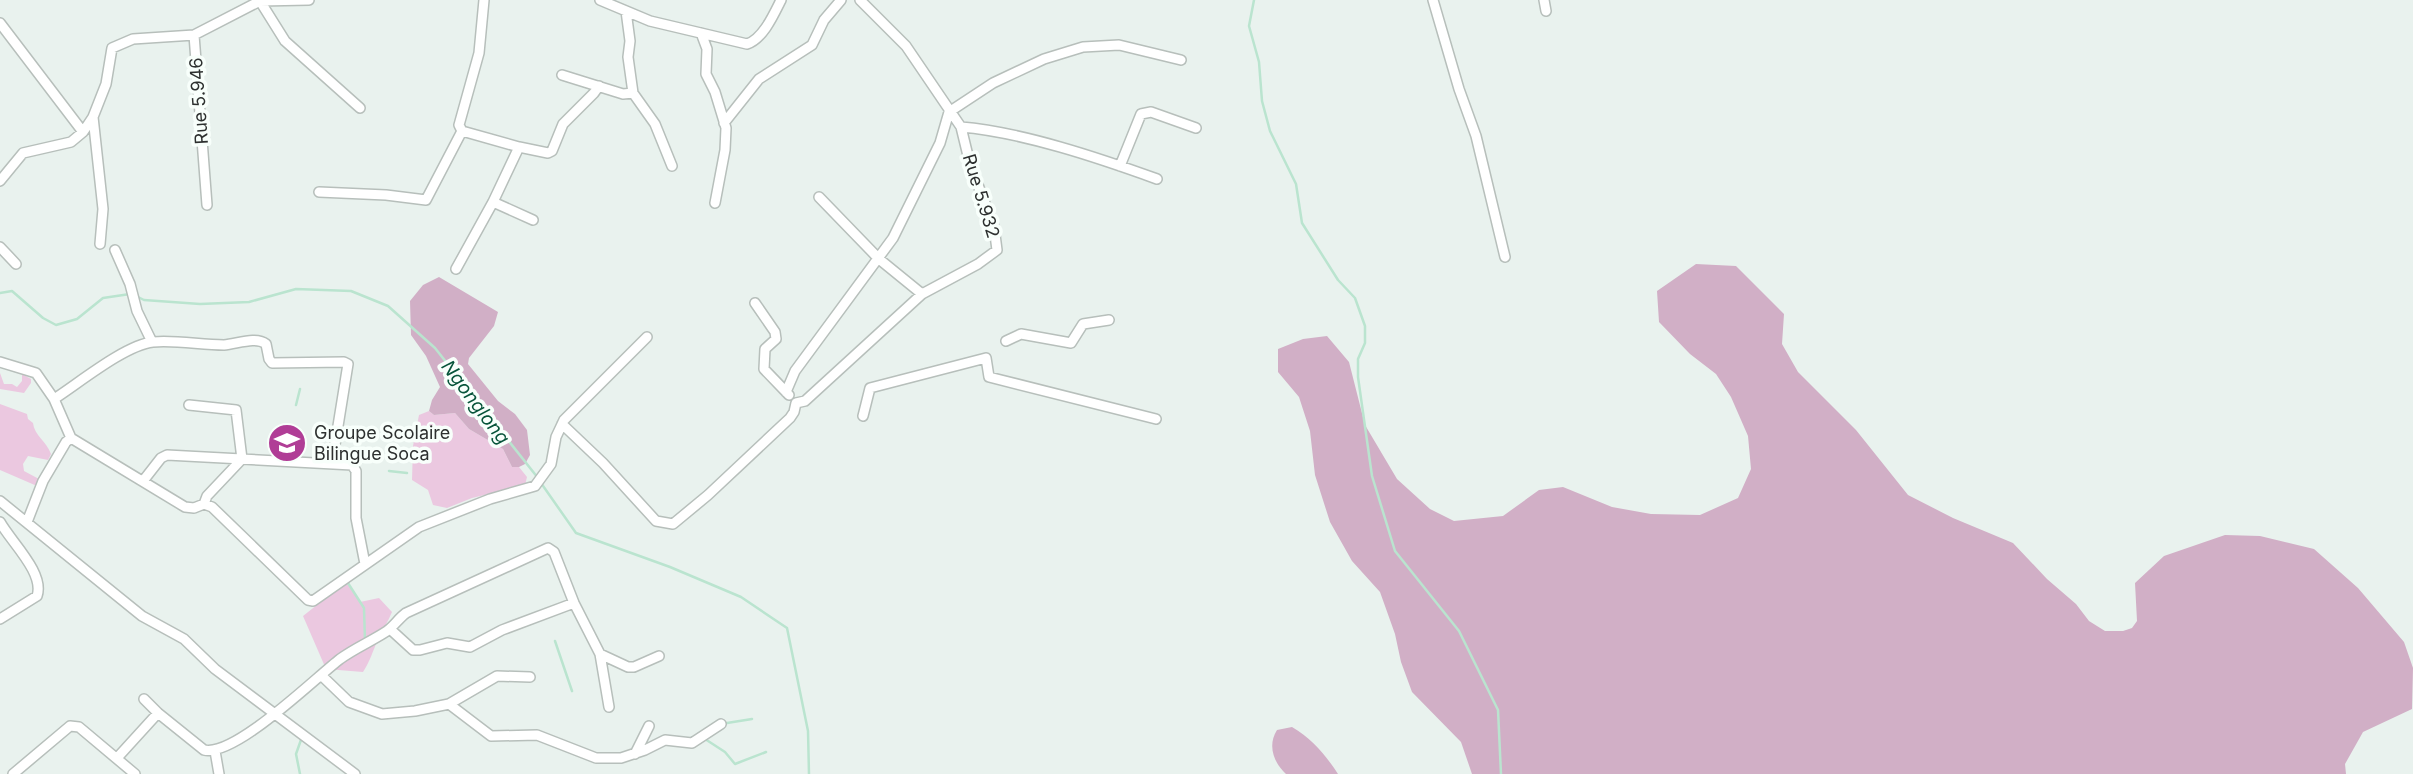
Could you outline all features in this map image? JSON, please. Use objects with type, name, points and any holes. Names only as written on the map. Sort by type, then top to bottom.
[{"type":"street","name":"Rue 5.946","points":[[206,205],[194,36],[260,1],[309,0]]},
{"type":"street","points":[[484,0],[479,53],[458,122],[463,131],[519,147],[552,152],[563,124],[598,86]]},
{"type":"street","points":[[600,0],[650,21],[749,44],[771,19],[781,0]]},
{"type":"street","points":[[724,123],[759,79],[812,45],[824,20],[841,0]]},
{"type":"street","name":"Rue 5.932","points":[[562,424],[603,463],[656,521],[667,524],[677,522],[759,449],[795,408],[922,294],[978,264],[997,250],[993,227],[970,164],[961,127],[906,46],[860,0]]},
{"type":"street","points":[[1433,0],[1476,136],[1504,257]]},
{"type":"street","points":[[1544,0],[1546,11]]},
{"type":"street","points":[[260,1],[285,41],[360,108]]},
{"type":"street","points":[[626,10],[633,93],[655,124],[671,166]]},
{"type":"street","points":[[0,23],[83,132]]},
{"type":"street","points":[[701,33],[707,49],[706,74],[715,92],[724,123],[726,143],[715,203]]},
{"type":"street","points":[[0,181],[23,153],[71,142],[83,132],[93,117],[106,84],[112,48],[136,38],[194,36]]},
{"type":"street","points":[[786,392],[795,371],[830,320],[893,238],[940,143],[949,112],[993,83],[1044,59],[1083,47],[1119,45],[1181,60]]},
{"type":"street","points":[[562,75],[623,94],[633,93]]},
{"type":"street","points":[[1120,166],[1141,114],[1151,112],[1196,128]]},
{"type":"street","points":[[93,117],[103,209],[100,244]]},
{"type":"street","points":[[961,127],[988,129],[1157,179]]},
{"type":"street","points":[[320,192],[426,200],[463,131]]},
{"type":"street","points":[[456,269],[493,202],[519,147]]},
{"type":"street","points":[[819,197],[879,259],[922,294]]},
{"type":"street","points":[[493,202],[533,220]]},
{"type":"street","points":[[0,247],[16,264]]},
{"type":"street","points":[[116,250],[130,284],[137,311],[152,342]]},
{"type":"street","points":[[755,303],[775,332],[776,339],[765,349],[764,369],[786,392],[795,408]]},
{"type":"street","points":[[1006,341],[1021,334],[1072,343],[1083,324],[1109,320]]},
{"type":"street","points":[[0,362],[36,373],[54,399],[72,438],[185,508],[204,504],[212,508],[310,601],[419,527],[490,499],[535,486],[551,464],[556,437],[562,424],[646,337]]},
{"type":"street","points":[[54,399],[103,366],[141,345],[152,342],[224,345],[260,340],[266,344],[272,363],[346,363],[348,366],[332,463]]},
{"type":"street","points":[[863,416],[870,388],[986,358],[989,377],[1156,419]]},
{"type":"street","points":[[189,405],[236,410],[242,460]]},
{"type":"street","points":[[27,522],[43,481],[66,442],[72,438]]},
{"type":"street","points":[[143,481],[161,458],[167,455],[347,463],[355,468],[356,518],[365,564]]},
{"type":"street","points":[[204,504],[207,496],[242,460]]},
{"type":"street","points":[[0,501],[142,616],[184,639],[215,669],[355,774]]},
{"type":"street","points":[[0,522],[26,558],[39,584],[37,596],[0,619]]},
{"type":"street","points":[[144,699],[204,750],[215,751],[242,738],[349,652],[390,629],[406,612],[544,549],[551,549],[600,654],[609,708]]},
{"type":"street","points":[[390,629],[413,650],[447,643],[470,647],[502,630],[574,603]]},
{"type":"street","points":[[600,654],[628,667],[659,656]]},
{"type":"street","points":[[321,675],[349,702],[378,713],[415,711],[449,704],[497,676],[530,677]]},
{"type":"street","points":[[449,704],[491,736],[537,735],[596,758],[635,754],[665,740],[692,743],[721,724]]},
{"type":"street","points":[[117,758],[158,713]]},
{"type":"street","points":[[13,774],[70,726],[79,727],[135,774]]},
{"type":"street","points":[[635,754],[649,726]]},
{"type":"street","points":[[215,751],[219,774]]},
{"type":"shaded area","points":[[1696,264],[1736,266],[1784,314],[1782,344],[1798,372],[1856,430],[1908,495],[1953,518],[2013,543],[2047,579],[2076,604],[2089,621],[2105,631],[2132,628],[2137,621],[2135,583],[2164,556],[2225,535],[2260,536],[2314,549],[2358,588],[2404,642],[2413,668],[2412,709],[2363,732],[2345,764],[2346,774],[1472,774],[1461,742],[1412,692],[1380,592],[1352,561],[1330,522],[1315,475],[1310,431],[1299,397],[1278,372],[1278,349],[1303,339],[1327,336],[1349,362],[1365,425],[1397,479],[1430,509],[1454,521],[1503,516],[1539,490],[1563,487],[1612,507],[1651,514],[1700,515],[1738,498],[1751,469],[1748,436],[1731,397],[1716,374],[1690,354],[1659,322],[1657,291]]},
{"type":"shaded area","points":[[439,277],[498,312],[494,326],[469,358],[468,364],[498,401],[515,414],[527,430],[530,455],[525,464],[519,467],[512,467],[503,449],[469,429],[455,413],[434,415],[429,411],[440,387],[426,356],[411,335],[410,301],[423,285]]},
{"type":"shaded area","points":[[0,373],[4,384],[17,387],[22,381],[22,374],[31,379],[31,383],[24,393],[0,389]]},
{"type":"shaded area","points":[[0,404],[27,414],[51,454],[48,460],[28,456],[23,464],[24,471],[39,479],[37,486],[0,470]]},
{"type":"shaded area","points":[[429,411],[434,415],[455,413],[469,429],[503,449],[512,467],[519,467],[527,477],[525,485],[472,498],[447,508],[433,505],[428,490],[412,480],[413,446],[419,415]]},
{"type":"shaded area","points":[[346,582],[360,602],[379,598],[392,612],[363,672],[326,669],[303,616]]},
{"type":"shaded area","points":[[1292,727],[1318,748],[1338,774],[1286,774],[1275,759],[1272,742],[1277,730]]},
{"type":"waterway","points":[[1254,0],[1249,26],[1259,62],[1262,101],[1270,131],[1296,184],[1302,223],[1338,280],[1355,298],[1365,326],[1365,343],[1358,359],[1358,377],[1372,476],[1395,551],[1459,631],[1498,710],[1501,774]]},
{"type":"waterway","name":"Ngonglong","points":[[136,296],[144,300],[200,304],[249,302],[296,289],[351,291],[388,306],[435,348],[538,478]]},
{"type":"waterway","name":"Ngonglong","points":[[0,293],[12,291],[43,318],[56,325],[77,319],[103,298],[130,294]]},
{"type":"waterway","points":[[296,405],[300,389]]},
{"type":"waterway","points":[[389,471],[407,473]]},
{"type":"waterway","name":"Ngonglong","points":[[541,483],[576,533],[670,567],[741,597],[787,628],[808,731],[809,774]]},
{"type":"waterway","points":[[346,580],[364,608],[365,641]]},
{"type":"waterway","points":[[555,641],[572,691]]},
{"type":"waterway","points":[[727,723],[752,719]]},
{"type":"waterway","points":[[300,774],[296,754],[302,737]]},
{"type":"waterway","points":[[705,739],[725,752],[735,764],[766,752]]},
{"type":"place","name":"Groupe Scolaire Bilingue Soca","points":[[287,443]]}]
